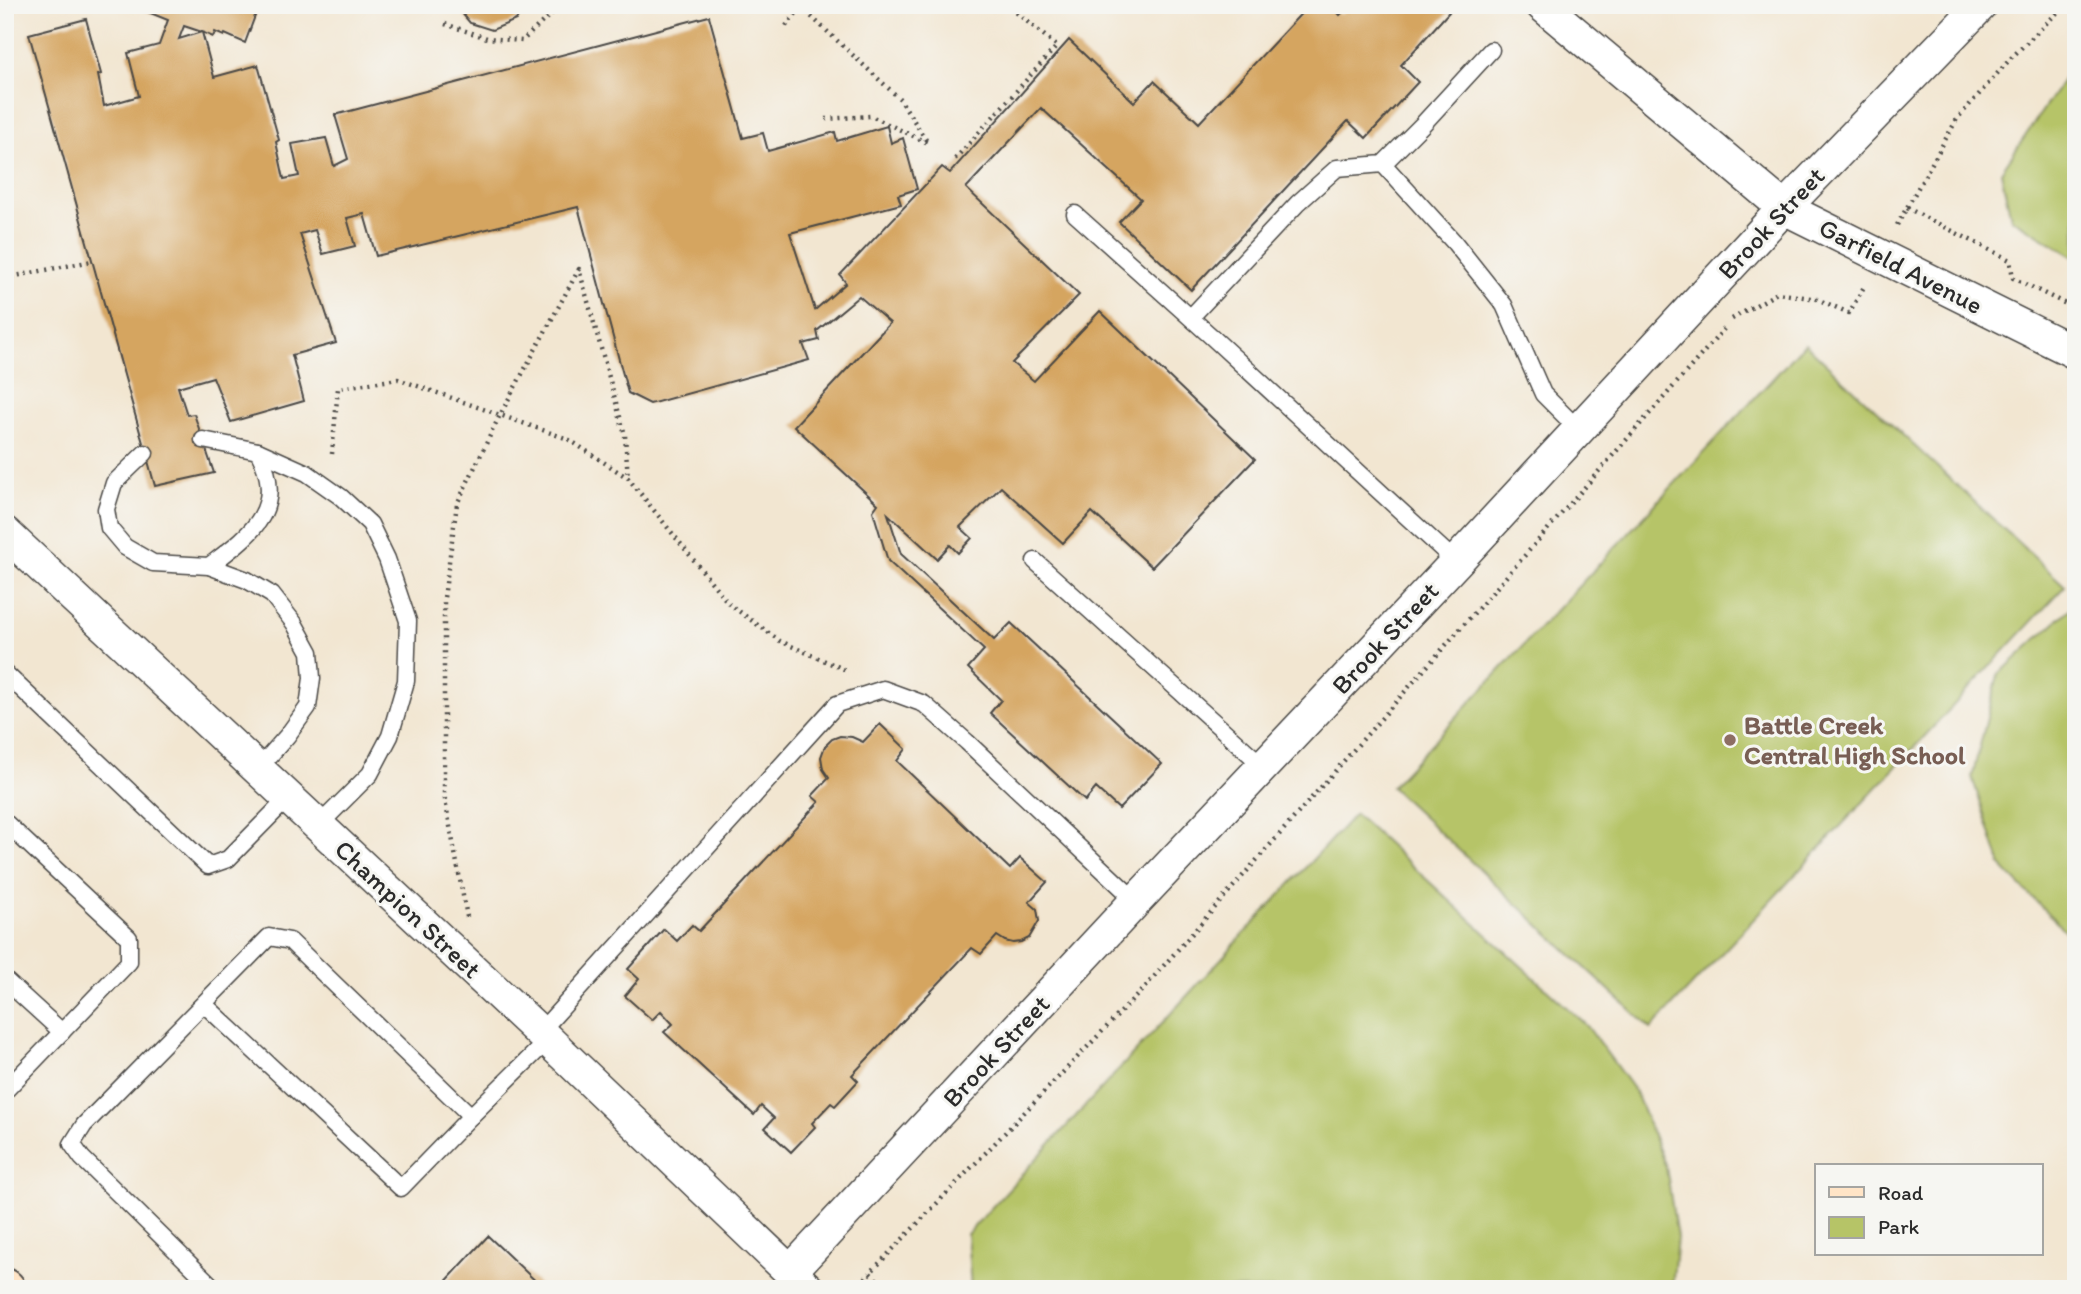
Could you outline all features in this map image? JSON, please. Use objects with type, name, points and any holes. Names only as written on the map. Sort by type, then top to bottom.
[{"type":"street","name":"Garfield Avenue","points":[[1542,5],[1784,208],[2076,353]]},
{"type":"street","name":"Brook Street","points":[[799,1280],[1136,901],[1784,208],[1981,5]]},
{"type":"street","name":"Champion Street","points":[[5,533],[544,1036],[799,1280]]},
{"type":"lane","points":[[1191,317],[1298,202],[1337,168],[1383,164],[1491,50]]},
{"type":"lane","points":[[1383,164],[1454,242],[1504,305],[1543,394],[1578,429]]},
{"type":"lane","points":[[1075,214],[1191,317],[1455,562]]},
{"type":"lane","points":[[203,440],[258,451],[307,473],[341,496],[370,524],[387,559],[408,621],[406,681],[390,736],[370,774],[318,825]]},
{"type":"lane","points":[[209,565],[246,538],[260,522],[269,486],[265,465],[258,451]]},
{"type":"lane","points":[[145,453],[114,483],[106,509],[109,528],[125,547],[153,563],[209,565],[247,580],[272,595],[294,623],[310,652],[312,678],[309,707],[258,769]]},
{"type":"lane","points":[[1035,561],[1264,767]]},
{"type":"lane","points":[[5,673],[208,866],[228,859],[289,797]]},
{"type":"lane","points":[[204,1004],[401,1188],[544,1036],[837,704],[883,689],[924,704],[1136,901]]},
{"type":"lane","points":[[5,822],[129,938],[129,962],[5,1091]]},
{"type":"lane","points":[[215,1289],[82,1158],[72,1144],[84,1125],[269,937],[290,941],[471,1116]]},
{"type":"lane","points":[[5,980],[62,1032]]},
{"type":"path","points":[[445,24],[487,38],[522,41],[557,5]]},
{"type":"path","points":[[955,159],[1057,46],[1007,5]]},
{"type":"path","points":[[2065,5],[2011,58],[1957,119],[1906,208],[2010,261],[2013,278],[2076,309]]},
{"type":"path","points":[[786,26],[802,6],[900,99],[928,144],[871,116],[826,119]]},
{"type":"path","points":[[5,278],[92,261]]},
{"type":"path","points":[[467,918],[444,794],[444,598],[457,504],[500,415],[579,269],[625,435],[628,478]]},
{"type":"path","points":[[856,1289],[1145,988],[1733,318],[1777,293],[1817,299],[1849,313]]},
{"type":"path","points":[[332,454],[338,388],[398,379],[568,439],[628,478],[729,604],[780,641],[833,663],[883,689]]},
{"type":"path","points":[[870,1273],[887,1289]]},
{"type":"green space","points":[[2076,61],[2076,258],[2011,218],[2001,172]]},
{"type":"green space","points":[[1805,344],[2065,586],[1651,1029],[1391,787]]},
{"type":"green space","points":[[2076,603],[2076,942],[2001,866],[1972,777],[1998,675]]},
{"type":"green space","points":[[1355,814],[1587,1026],[1636,1093],[1666,1167],[1677,1237],[1672,1289],[971,1289],[967,1234]]},
{"type":"building","points":[[140,5],[259,5],[245,43],[225,34],[224,36],[215,32],[213,37],[202,32],[214,77],[258,65],[279,140],[276,142],[284,179],[299,176],[292,144],[326,138],[334,166],[348,159],[335,115],[709,16],[743,138],[763,133],[768,151],[835,132],[837,141],[887,126],[891,143],[903,138],[917,189],[898,195],[901,204],[790,233],[815,310],[846,283],[840,275],[942,167],[950,173],[1069,40],[1134,102],[1154,81],[1199,123],[1309,5],[1331,5],[1340,15],[1350,5],[1441,5],[1449,12],[1401,65],[1418,82],[1366,138],[1348,121],[1191,290],[1119,222],[1141,199],[1041,108],[966,188],[1079,295],[1012,363],[1034,381],[1100,311],[1255,459],[1152,567],[1092,512],[1063,543],[1001,487],[960,527],[972,538],[958,553],[950,545],[937,559],[888,514],[901,554],[994,640],[1011,623],[1162,764],[1119,809],[1096,788],[1085,801],[990,713],[1001,700],[968,668],[984,650],[888,561],[873,511],[878,504],[794,426],[890,323],[859,296],[817,331],[819,340],[803,344],[809,360],[650,404],[628,393],[578,207],[376,256],[364,214],[347,218],[355,246],[323,254],[315,230],[300,234],[336,343],[292,355],[304,401],[231,422],[213,377],[178,387],[187,415],[194,414],[214,473],[155,486],[29,34],[86,19],[101,74],[98,75],[104,106],[139,96],[128,53],[159,45],[168,20],[138,8]],"holes":[[[184,26],[202,32],[179,39]]]},
{"type":"building","points":[[455,5],[525,5],[516,20],[492,30],[470,23]]},
{"type":"building","points":[[880,724],[906,749],[897,761],[1010,869],[1020,858],[1047,882],[1029,902],[1037,909],[1039,921],[1029,938],[1021,942],[1005,941],[997,936],[981,954],[972,948],[852,1075],[858,1081],[835,1106],[831,1103],[812,1123],[815,1127],[791,1152],[765,1128],[774,1118],[761,1106],[754,1115],[664,1032],[673,1024],[661,1011],[652,1020],[625,996],[639,979],[628,969],[664,929],[677,941],[692,925],[699,931],[819,802],[812,796],[829,778],[823,769],[821,757],[825,746],[832,739],[840,736],[852,737],[863,742]]},
{"type":"building","points":[[488,1236],[544,1289],[439,1289]]},
{"type":"place","name":"Battle Creek Central High School","points":[[1730,740]]}]
